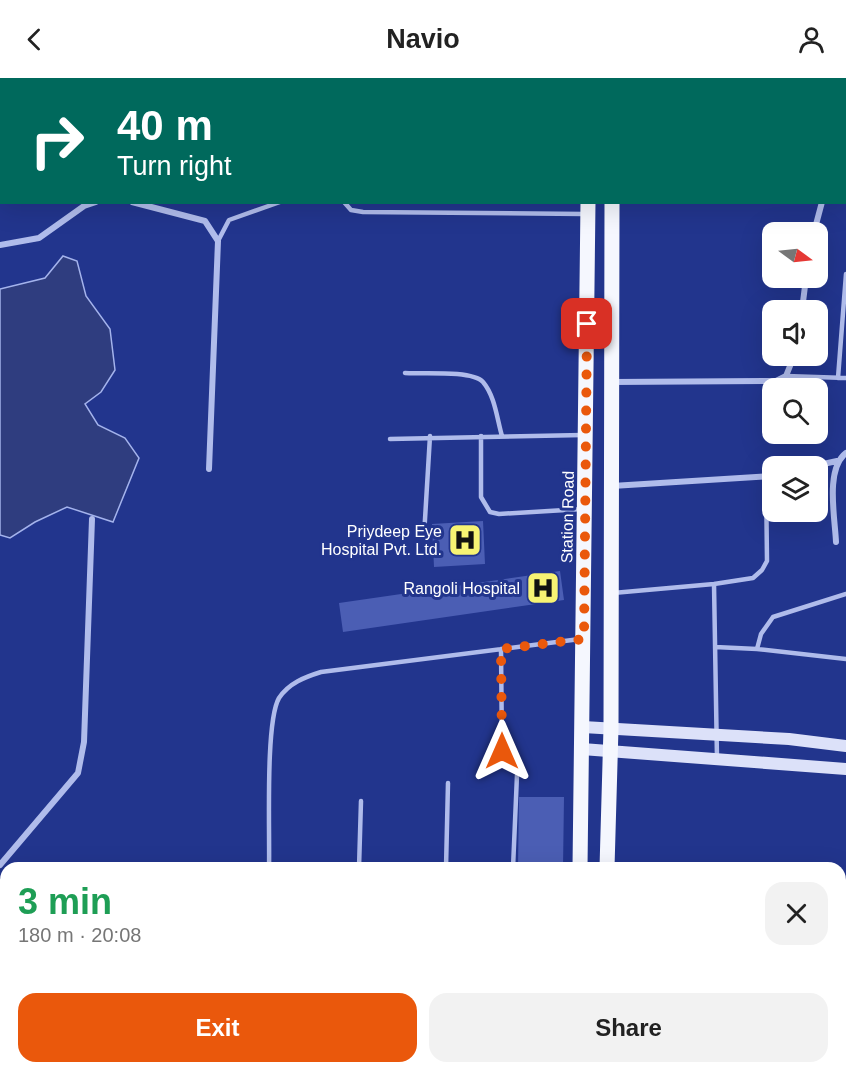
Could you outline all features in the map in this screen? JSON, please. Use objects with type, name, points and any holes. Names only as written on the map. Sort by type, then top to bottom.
[{"type":"main road","points":[[607,862],[611,728],[612,204]]},
{"type":"main road","name":"Station Road","points":[[580,862],[588,208]]},
{"type":"main road","points":[[583,727],[846,746]]},
{"type":"main road","points":[[582,749],[846,769]]},
{"type":"street","points":[[0,244],[39,238],[90,204]]},
{"type":"street","points":[[140,204],[205,221],[218,241],[209,469]]},
{"type":"street","points":[[817,222],[821,204]]},
{"type":"street","points":[[612,382],[764,382],[786,376],[790,366]]},
{"type":"street","points":[[828,463],[837,461],[846,453]]},
{"type":"street","points":[[836,542],[833,475],[837,461]]},
{"type":"street","points":[[611,486],[762,477]]},
{"type":"street","points":[[3,862],[78,773],[84,742],[92,519]]},
{"type":"lane","points":[[218,241],[229,220],[274,204]]},
{"type":"lane","points":[[346,204],[351,210],[363,212],[588,208]]},
{"type":"lane","points":[[838,378],[846,274]]},
{"type":"lane","points":[[405,373],[471,375],[482,381],[490,393],[502,436]]},
{"type":"lane","points":[[786,376],[846,378]]},
{"type":"lane","points":[[390,439],[430,436],[586,435]]},
{"type":"lane","points":[[424,536],[430,436]]},
{"type":"lane","points":[[481,436],[481,497],[490,512],[499,514],[585,508]]},
{"type":"lane","points":[[611,593],[714,584],[753,578],[762,570],[767,561],[768,522]]},
{"type":"lane","points":[[714,584],[717,759]]},
{"type":"lane","points":[[757,649],[761,634],[773,617],[846,594]]},
{"type":"lane","points":[[269,862],[272,724],[280,698],[290,686],[306,676],[321,672],[584,639]]},
{"type":"lane","points":[[715,647],[757,649],[846,660]]},
{"type":"lane","points":[[501,649],[502,751]]},
{"type":"lane","points":[[513,862],[517,775]]},
{"type":"lane","points":[[446,862],[448,783]]},
{"type":"lane","points":[[359,862],[361,801]]},
{"type":"water","points":[[63,256],[77,261],[86,296],[110,329],[115,370],[101,392],[85,404],[98,425],[125,438],[139,458],[113,522],[67,507],[35,522],[10,538],[0,535],[0,289],[45,278]]},
{"type":"building","points":[[483,521],[485,564],[434,567],[432,524]]},
{"type":"building","points":[[560,571],[564,600],[343,632],[339,603]]},
{"type":"building","points":[[519,797],[564,797],[563,862],[518,862]]},
{"type":"place","name":"Priydeep Eye Hospital Pvt. Ltd.","points":[[465,540]]},
{"type":"place","name":"Rangoli Hospital","points":[[543,588]]},
{"type":"route","points":[[502,751],[501,649],[584,639],[587,324]]}]
